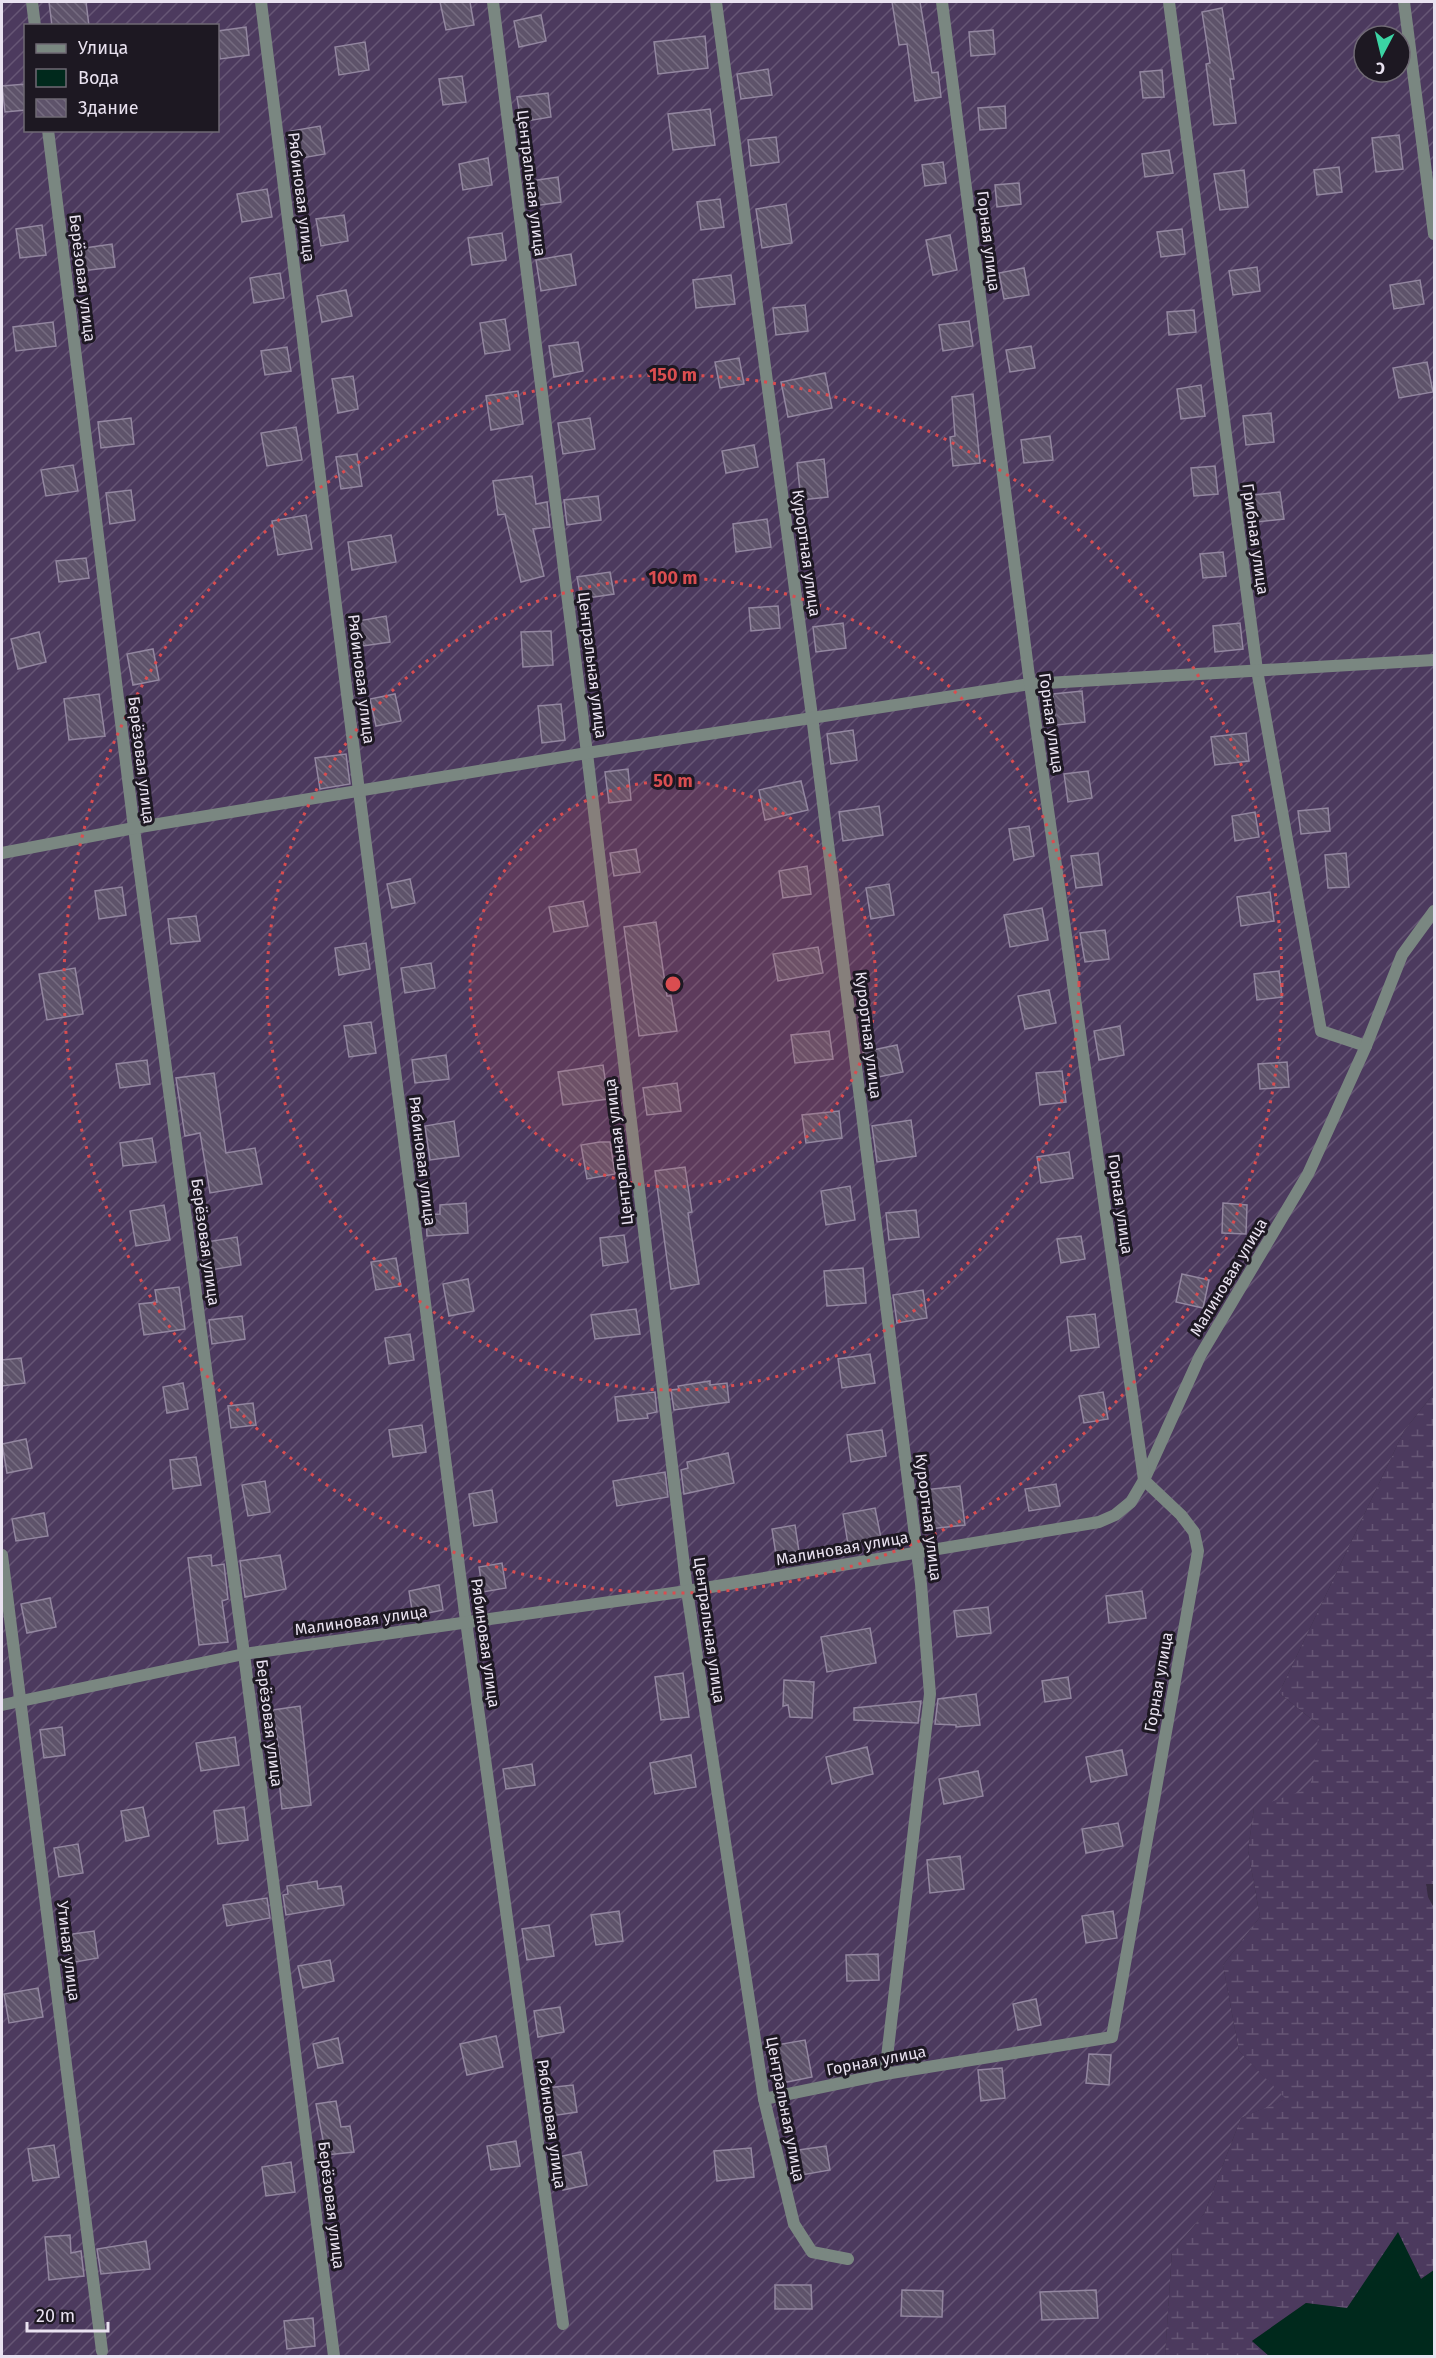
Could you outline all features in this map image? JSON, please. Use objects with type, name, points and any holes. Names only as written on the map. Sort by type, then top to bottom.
[{"type":"street","points":[[32,2],[35,24]]},
{"type":"street","name":"Рябиновая улица","points":[[261,2],[359,791],[466,1621],[563,2324]]},
{"type":"street","name":"Центральная улица","points":[[493,2],[587,753],[687,1591],[764,2099],[794,2224],[812,2252],[848,2259]]},
{"type":"street","name":"Курортная улица","points":[[716,2],[812,716],[921,1584],[930,1694],[885,2074]]},
{"type":"street","name":"Горная улица","points":[[764,2099],[885,2074],[1112,2037],[1198,1551],[1194,1532],[1181,1515],[1144,1480],[1030,684],[942,2]]},
{"type":"street","name":"Грибная улица","points":[[1169,2],[1257,670],[1321,1031],[1366,1046]]},
{"type":"street","points":[[1404,2],[1434,234]]},
{"type":"street","name":"Берёзовая улица","points":[[48,132],[134,828],[244,1654],[334,2356]]},
{"type":"street","points":[[2,854],[134,828],[587,753],[812,716],[1030,684],[1434,660]]},
{"type":"street","name":"Малиновая улица","points":[[2,1705],[244,1654],[687,1591],[1100,1522],[1116,1515],[1131,1502],[1144,1480],[1200,1356],[1308,1174],[1366,1046],[1402,955],[1434,910]]},
{"type":"street","name":"Утиная улица","points":[[2,1555],[102,2351]]},
{"type":"green space","points":[[2,2],[1434,2],[1434,1393],[1404,1431],[1279,1693],[1320,1726],[1310,1788],[1254,1808],[1248,1850],[1260,1917],[1223,1965],[1239,2051],[1286,2099],[1241,2118],[1204,2214],[1172,2252],[1165,2356],[2,2356]]},
{"type":"green space","points":[[1434,1393],[1434,1884],[1426,1884],[1428,1897],[1434,1908],[1434,2270],[1421,2279],[1398,2233],[1347,2309],[1306,2303],[1252,2341],[1269,2356],[1165,2356],[1172,2252],[1204,2214],[1241,2118],[1285,2099],[1239,2051],[1223,1965],[1260,1917],[1248,1850],[1254,1808],[1320,1726],[1279,1693],[1404,1431]]},
{"type":"water","points":[[1398,2232],[1421,2279],[1434,2270],[1434,2356],[1269,2356],[1252,2341],[1306,2303],[1347,2308]]},
{"type":"building","points":[[49,2],[86,2],[89,24],[52,24]]},
{"type":"building","points":[[440,2],[470,2],[474,25],[446,30]]},
{"type":"building","points":[[892,2],[920,2],[932,73],[938,72],[941,97],[915,101],[907,44],[899,45]]},
{"type":"building","points":[[1222,8],[1234,79],[1230,79],[1236,123],[1214,125],[1206,64],[1210,63],[1202,12]]},
{"type":"building","points":[[541,15],[546,41],[519,47],[514,21]]},
{"type":"building","points":[[246,27],[249,55],[220,59],[219,31]]},
{"type":"building","points":[[993,30],[995,54],[971,56],[969,32]]},
{"type":"building","points":[[705,36],[708,68],[658,74],[654,42]]},
{"type":"building","points":[[365,42],[369,70],[339,75],[335,47]]},
{"type":"building","points":[[768,69],[772,95],[741,99],[737,74]]},
{"type":"building","points":[[1162,70],[1164,97],[1143,98],[1140,72]]},
{"type":"building","points":[[462,76],[466,102],[443,105],[439,79]]},
{"type":"building","points":[[24,84],[24,110],[5,112],[2,86]]},
{"type":"building","points":[[548,93],[551,117],[521,122],[517,97]]},
{"type":"building","points":[[1005,106],[1006,128],[980,130],[978,108]]},
{"type":"building","points":[[710,109],[715,145],[673,150],[668,114]]},
{"type":"building","points":[[320,126],[325,154],[296,159],[291,131]]},
{"type":"building","points":[[1399,135],[1403,169],[1376,172],[1372,138]]},
{"type":"building","points":[[776,137],[779,162],[751,166],[748,140]]},
{"type":"building","points":[[1169,150],[1173,173],[1145,177],[1142,154]]},
{"type":"building","points":[[488,158],[492,185],[463,190],[459,164]]},
{"type":"building","points":[[943,162],[946,183],[925,186],[922,165]]},
{"type":"building","points":[[1339,167],[1342,192],[1317,195],[1314,170]]},
{"type":"building","points":[[1244,170],[1248,207],[1220,210],[1214,174]]},
{"type":"building","points":[[558,177],[561,202],[534,206],[531,181]]},
{"type":"building","points":[[1019,183],[1021,204],[997,207],[995,185]]},
{"type":"building","points":[[267,189],[272,217],[242,222],[237,194]]},
{"type":"building","points":[[720,199],[724,227],[701,230],[697,202]]},
{"type":"building","points":[[786,204],[792,243],[762,248],[756,209]]},
{"type":"building","points":[[344,215],[348,241],[321,246],[316,219]]},
{"type":"building","points":[[42,225],[46,255],[20,258],[16,229]]},
{"type":"building","points":[[1182,229],[1185,254],[1161,257],[1157,232]]},
{"type":"building","points":[[502,233],[506,260],[472,265],[468,238]]},
{"type":"building","points":[[950,235],[957,270],[933,275],[926,240]]},
{"type":"building","points":[[112,244],[115,267],[81,271],[78,249]]},
{"type":"building","points":[[571,254],[576,285],[541,291],[536,260]]},
{"type":"building","points":[[1257,267],[1260,291],[1233,295],[1229,271]]},
{"type":"building","points":[[1024,268],[1029,295],[1004,299],[999,273]]},
{"type":"building","points":[[280,273],[284,298],[254,303],[250,278]]},
{"type":"building","points":[[731,275],[735,304],[696,308],[693,280]]},
{"type":"building","points":[[1420,280],[1424,304],[1394,309],[1390,285]]},
{"type":"building","points":[[346,290],[352,316],[322,322],[317,296]]},
{"type":"building","points":[[805,305],[808,331],[776,335],[773,308]]},
{"type":"building","points":[[1194,310],[1196,332],[1169,335],[1167,312]]},
{"type":"building","points":[[505,319],[510,350],[485,354],[480,323]]},
{"type":"building","points":[[969,321],[973,346],[943,351],[939,325]]},
{"type":"building","points":[[53,322],[56,346],[16,351],[13,327]]},
{"type":"building","points":[[578,342],[583,371],[554,377],[549,346]]},
{"type":"building","points":[[1031,346],[1035,368],[1010,372],[1006,350]]},
{"type":"building","points":[[287,347],[291,371],[265,375],[261,351]]},
{"type":"building","points":[[739,358],[744,384],[720,388],[715,362]]},
{"type":"building","points":[[1427,362],[1433,392],[1399,398],[1393,368]]},
{"type":"building","points":[[825,373],[832,408],[788,417],[781,382]]},
{"type":"building","points":[[353,376],[358,409],[338,413],[332,379]]},
{"type":"building","points":[[1201,385],[1205,416],[1181,419],[1177,389]]},
{"type":"building","points":[[518,391],[523,424],[491,430],[486,396]]},
{"type":"building","points":[[973,394],[980,463],[953,466],[950,437],[955,436],[952,397]]},
{"type":"building","points":[[1271,413],[1274,442],[1246,445],[1243,416]]},
{"type":"building","points":[[131,418],[134,444],[101,448],[98,422]]},
{"type":"building","points":[[590,418],[595,449],[563,454],[558,423]]},
{"type":"building","points":[[296,427],[302,460],[267,466],[261,433]]},
{"type":"building","points":[[1050,436],[1053,460],[1024,463],[1021,440]]},
{"type":"building","points":[[754,445],[758,467],[726,473],[722,451]]},
{"type":"building","points":[[357,454],[362,486],[341,489],[336,457]]},
{"type":"building","points":[[824,459],[828,497],[801,500],[797,463]]},
{"type":"building","points":[[73,465],[78,491],[46,496],[41,470]]},
{"type":"building","points":[[1215,466],[1218,494],[1194,496],[1191,468]]},
{"type":"building","points":[[532,476],[536,504],[547,502],[550,527],[533,529],[544,576],[521,582],[505,514],[498,515],[493,481]]},
{"type":"building","points":[[131,490],[135,520],[110,524],[106,493]]},
{"type":"building","points":[[1280,492],[1284,519],[1257,522],[1253,495]]},
{"type":"building","points":[[598,496],[601,520],[567,525],[564,500]]},
{"type":"building","points":[[306,515],[312,549],[278,555],[272,521]]},
{"type":"building","points":[[767,519],[771,547],[736,552],[733,524]]},
{"type":"building","points":[[391,535],[396,562],[352,570],[348,542]]},
{"type":"building","points":[[1223,552],[1226,576],[1203,578],[1200,554]]},
{"type":"building","points":[[86,558],[89,578],[59,582],[56,561]]},
{"type":"building","points":[[610,572],[614,594],[581,599],[577,577]]},
{"type":"building","points":[[778,606],[780,628],[751,631],[749,608]]},
{"type":"building","points":[[386,616],[390,642],[363,646],[358,621]]},
{"type":"building","points":[[843,623],[846,648],[816,652],[813,627]]},
{"type":"building","points":[[1240,623],[1243,649],[1215,652],[1213,626]]},
{"type":"building","points":[[551,631],[553,665],[523,667],[521,632]]},
{"type":"building","points":[[39,632],[46,662],[18,669],[11,639]]},
{"type":"building","points":[[153,649],[159,680],[133,685],[127,654]]},
{"type":"building","points":[[1082,691],[1085,722],[1056,725],[1053,694]]},
{"type":"building","points":[[99,694],[105,736],[69,740],[64,699]]},
{"type":"building","points":[[395,694],[401,721],[376,726],[370,699]]},
{"type":"building","points":[[561,704],[565,740],[542,743],[538,706]]},
{"type":"building","points":[[853,730],[857,760],[831,764],[827,734]]},
{"type":"building","points":[[1246,733],[1249,761],[1215,765],[1211,737]]},
{"type":"building","points":[[346,754],[350,784],[320,789],[315,758]]},
{"type":"building","points":[[628,769],[631,800],[609,803],[605,772]]},
{"type":"building","points":[[1088,771],[1092,798],[1068,802],[1064,774]]},
{"type":"building","points":[[801,781],[808,810],[765,820],[759,790]]},
{"type":"building","points":[[879,806],[883,835],[843,841],[839,812]]},
{"type":"building","points":[[1328,808],[1330,831],[1301,834],[1298,811]]},
{"type":"building","points":[[1255,812],[1259,837],[1235,841],[1232,816]]},
{"type":"building","points":[[1029,826],[1034,856],[1014,860],[1009,829]]},
{"type":"building","points":[[636,849],[640,872],[614,876],[610,853]]},
{"type":"building","points":[[1098,853],[1102,885],[1076,888],[1071,856]]},
{"type":"building","points":[[1346,853],[1349,887],[1328,888],[1325,855]]},
{"type":"building","points":[[807,866],[811,894],[783,898],[779,871]]},
{"type":"building","points":[[410,879],[415,903],[392,908],[387,884]]},
{"type":"building","points":[[889,884],[894,915],[871,919],[866,888]]},
{"type":"building","points":[[122,887],[126,915],[99,919],[95,891]]},
{"type":"building","points":[[1270,892],[1274,921],[1241,926],[1237,897]]},
{"type":"building","points":[[583,901],[588,926],[554,932],[549,907]]},
{"type":"building","points":[[1042,908],[1048,940],[1010,947],[1004,915]]},
{"type":"building","points":[[196,916],[200,941],[171,944],[168,919]]},
{"type":"building","points":[[656,922],[667,996],[671,996],[677,1031],[639,1036],[624,927]]},
{"type":"building","points":[[1105,930],[1109,959],[1085,962],[1080,933]]},
{"type":"building","points":[[366,943],[370,969],[339,975],[335,948]]},
{"type":"building","points":[[818,947],[823,973],[778,981],[773,954]]},
{"type":"building","points":[[431,963],[435,988],[405,993],[401,968]]},
{"type":"building","points":[[75,968],[83,1014],[47,1020],[39,974]]},
{"type":"building","points":[[1279,971],[1282,997],[1257,1000],[1254,974]]},
{"type":"building","points":[[1049,990],[1056,1023],[1025,1029],[1018,996]]},
{"type":"building","points":[[371,1022],[376,1053],[349,1057],[344,1026]]},
{"type":"building","points":[[1120,1026],[1124,1055],[1099,1060],[1094,1031]]},
{"type":"building","points":[[829,1031],[833,1059],[795,1063],[791,1035]]},
{"type":"building","points":[[897,1045],[903,1072],[868,1079],[863,1052]]},
{"type":"building","points":[[446,1055],[449,1079],[415,1083],[412,1060]]},
{"type":"building","points":[[147,1060],[150,1084],[120,1088],[116,1064]]},
{"type":"building","points":[[1287,1062],[1289,1087],[1260,1089],[1258,1064]]},
{"type":"building","points":[[603,1065],[608,1099],[563,1105],[558,1072]]},
{"type":"building","points":[[1062,1071],[1066,1102],[1040,1105],[1036,1073]]},
{"type":"building","points":[[214,1073],[226,1153],[255,1148],[262,1184],[210,1193],[200,1133],[185,1136],[176,1078]]},
{"type":"building","points":[[677,1083],[681,1111],[647,1115],[643,1088]]},
{"type":"building","points":[[839,1111],[842,1138],[806,1143],[802,1115]]},
{"type":"building","points":[[911,1120],[916,1156],[877,1162],[872,1126]]},
{"type":"building","points":[[454,1121],[459,1156],[430,1160],[425,1126]]},
{"type":"building","points":[[152,1138],[156,1162],[123,1166],[120,1143]]},
{"type":"building","points":[[610,1142],[615,1174],[587,1179],[581,1145]]},
{"type":"building","points":[[1069,1152],[1073,1178],[1041,1183],[1037,1157]]},
{"type":"building","points":[[685,1167],[692,1212],[688,1213],[699,1284],[671,1289],[655,1171]]},
{"type":"building","points":[[850,1186],[855,1220],[826,1225],[821,1191]]},
{"type":"building","points":[[466,1203],[468,1233],[427,1236],[426,1215],[440,1214],[440,1205]]},
{"type":"building","points":[[1223,1203],[1247,1205],[1246,1234],[1222,1233]]},
{"type":"building","points":[[164,1205],[170,1240],[136,1246],[130,1211]]},
{"type":"building","points":[[916,1210],[919,1237],[889,1240],[886,1213]]},
{"type":"building","points":[[624,1235],[628,1262],[603,1266],[600,1238]]},
{"type":"building","points":[[1081,1236],[1085,1259],[1061,1263],[1057,1239]]},
{"type":"building","points":[[237,1237],[241,1265],[204,1271],[200,1243]]},
{"type":"building","points":[[396,1258],[401,1286],[376,1290],[371,1262]]},
{"type":"building","points":[[863,1268],[866,1303],[827,1306],[824,1271]]},
{"type":"building","points":[[1182,1274],[1209,1280],[1203,1308],[1176,1302]]},
{"type":"building","points":[[468,1279],[474,1311],[449,1316],[443,1284]]},
{"type":"building","points":[[179,1287],[185,1329],[144,1335],[139,1304],[157,1302],[155,1290]]},
{"type":"building","points":[[923,1290],[927,1318],[897,1323],[893,1295]]},
{"type":"building","points":[[636,1309],[640,1334],[595,1339],[591,1315]]},
{"type":"building","points":[[1095,1314],[1099,1347],[1071,1351],[1067,1317]]},
{"type":"building","points":[[242,1316],[245,1339],[212,1344],[209,1320]]},
{"type":"building","points":[[410,1334],[414,1360],[389,1364],[385,1338]]},
{"type":"building","points":[[870,1354],[875,1383],[842,1388],[838,1359]]},
{"type":"building","points":[[21,1358],[25,1383],[2,1386],[2,1360]]},
{"type":"building","points":[[710,1381],[710,1385],[727,1383],[729,1402],[674,1410],[671,1390],[679,1389],[678,1386]]},
{"type":"building","points":[[183,1383],[188,1409],[167,1413],[163,1387]]},
{"type":"building","points":[[655,1392],[657,1412],[647,1414],[648,1418],[618,1421],[615,1397]]},
{"type":"building","points":[[1103,1392],[1108,1419],[1084,1423],[1079,1396]]},
{"type":"building","points":[[253,1403],[256,1425],[231,1428],[228,1406]]},
{"type":"building","points":[[422,1425],[426,1452],[393,1457],[389,1430]]},
{"type":"building","points":[[882,1430],[886,1456],[851,1462],[847,1435]]},
{"type":"building","points":[[26,1439],[32,1468],[7,1473],[2,1444]]},
{"type":"building","points":[[728,1453],[734,1483],[684,1494],[681,1470],[688,1468],[687,1462]]},
{"type":"building","points":[[196,1457],[201,1485],[173,1489],[170,1460]]},
{"type":"building","points":[[665,1472],[668,1497],[617,1506],[613,1481]]},
{"type":"building","points":[[265,1481],[270,1512],[248,1516],[242,1485]]},
{"type":"building","points":[[1056,1484],[1060,1506],[1029,1511],[1025,1489]]},
{"type":"building","points":[[960,1486],[965,1525],[929,1529],[924,1490]]},
{"type":"building","points":[[492,1490],[497,1522],[474,1526],[469,1494]]},
{"type":"building","points":[[875,1508],[881,1538],[848,1544],[843,1514]]},
{"type":"building","points":[[44,1513],[48,1536],[16,1541],[12,1519]]},
{"type":"building","points":[[795,1525],[800,1558],[777,1561],[772,1529]]},
{"type":"building","points":[[211,1555],[212,1566],[224,1564],[228,1599],[222,1601],[228,1642],[199,1645],[188,1558]]},
{"type":"building","points":[[280,1555],[286,1589],[245,1597],[240,1561]]},
{"type":"building","points":[[502,1563],[506,1588],[483,1592],[479,1567]]},
{"type":"building","points":[[439,1585],[443,1610],[413,1616],[409,1591]]},
{"type":"building","points":[[1142,1591],[1146,1618],[1109,1623],[1106,1596]]},
{"type":"building","points":[[50,1598],[56,1627],[27,1633],[21,1604]]},
{"type":"building","points":[[988,1607],[991,1633],[957,1637],[954,1611]]},
{"type":"building","points":[[870,1628],[876,1663],[827,1672],[821,1637]]},
{"type":"building","points":[[683,1673],[689,1717],[661,1720],[655,1677]]},
{"type":"building","points":[[1068,1677],[1071,1698],[1045,1702],[1042,1681]]},
{"type":"building","points":[[784,1680],[814,1682],[812,1718],[790,1717],[788,1705],[783,1706]]},
{"type":"building","points":[[976,1694],[980,1725],[956,1727],[956,1725],[935,1724],[938,1699]]},
{"type":"building","points":[[921,1701],[918,1723],[854,1720],[854,1708]]},
{"type":"building","points":[[300,1706],[311,1805],[282,1809],[279,1780],[283,1780],[273,1710]]},
{"type":"building","points":[[62,1727],[65,1755],[44,1758],[40,1730]]},
{"type":"building","points":[[235,1737],[239,1765],[201,1771],[196,1743]]},
{"type":"building","points":[[867,1747],[873,1774],[832,1784],[826,1757]]},
{"type":"building","points":[[1122,1750],[1127,1775],[1091,1782],[1086,1757]]},
{"type":"building","points":[[691,1755],[696,1787],[655,1794],[650,1763]]},
{"type":"building","points":[[532,1764],[535,1785],[506,1789],[503,1769]]},
{"type":"building","points":[[978,1771],[983,1796],[944,1804],[939,1779]]},
{"type":"building","points":[[143,1807],[149,1836],[126,1841],[121,1811]]},
{"type":"building","points":[[244,1807],[248,1840],[218,1844],[214,1811]]},
{"type":"building","points":[[1118,1823],[1123,1846],[1086,1853],[1082,1829]]},
{"type":"building","points":[[78,1844],[83,1873],[59,1877],[54,1848]]},
{"type":"building","points":[[960,1856],[964,1889],[930,1893],[927,1860]]},
{"type":"building","points":[[317,1881],[318,1889],[341,1886],[344,1905],[286,1915],[283,1895],[288,1894],[287,1886]]},
{"type":"building","points":[[267,1898],[270,1918],[227,1926],[223,1905]]},
{"type":"building","points":[[619,1911],[623,1941],[596,1945],[591,1915]]},
{"type":"building","points":[[1113,1911],[1117,1938],[1086,1943],[1082,1916]]},
{"type":"building","points":[[549,1925],[554,1956],[527,1960],[522,1929]]},
{"type":"building","points":[[94,1931],[98,1958],[70,1963],[66,1935]]},
{"type":"building","points":[[878,1954],[879,1980],[847,1981],[846,1955]]},
{"type":"building","points":[[330,1960],[334,1981],[303,1988],[298,1966]]},
{"type":"building","points":[[38,1988],[43,2017],[9,2023],[4,1994]]},
{"type":"building","points":[[1036,1999],[1041,2025],[1018,2030],[1013,2004]]},
{"type":"building","points":[[560,2007],[564,2032],[538,2037],[534,2011]]},
{"type":"building","points":[[496,2036],[503,2067],[467,2075],[460,2044]]},
{"type":"building","points":[[338,2038],[343,2063],[318,2068],[313,2044]]},
{"type":"building","points":[[805,2040],[812,2077],[782,2083],[776,2045]]},
{"type":"building","points":[[1089,2054],[1111,2055],[1109,2085],[1086,2083]]},
{"type":"building","points":[[1002,2068],[1005,2098],[981,2101],[978,2070]]},
{"type":"building","points":[[573,2085],[577,2112],[551,2116],[546,2088]]},
{"type":"building","points":[[336,2101],[341,2127],[350,2126],[354,2152],[326,2155],[316,2104]]},
{"type":"building","points":[[516,2141],[520,2166],[491,2170],[487,2146]]},
{"type":"building","points":[[54,2145],[59,2177],[33,2181],[28,2149]]},
{"type":"building","points":[[826,2146],[830,2170],[796,2176],[792,2151]]},
{"type":"building","points":[[751,2148],[754,2177],[717,2181],[714,2151]]},
{"type":"building","points":[[581,2152],[587,2185],[563,2190],[558,2157]]},
{"type":"building","points":[[291,2162],[295,2192],[266,2196],[262,2167]]},
{"type":"building","points":[[70,2235],[71,2253],[81,2251],[84,2276],[49,2280],[45,2237]]},
{"type":"building","points":[[146,2241],[150,2269],[101,2274],[97,2249]]},
{"type":"building","points":[[775,2285],[811,2285],[812,2309],[775,2309]]},
{"type":"building","points":[[902,2290],[943,2291],[942,2317],[901,2316]]},
{"type":"building","points":[[1096,2290],[1098,2318],[1042,2320],[1040,2292]]},
{"type":"building","points":[[313,2318],[315,2346],[287,2349],[284,2321]]}]
